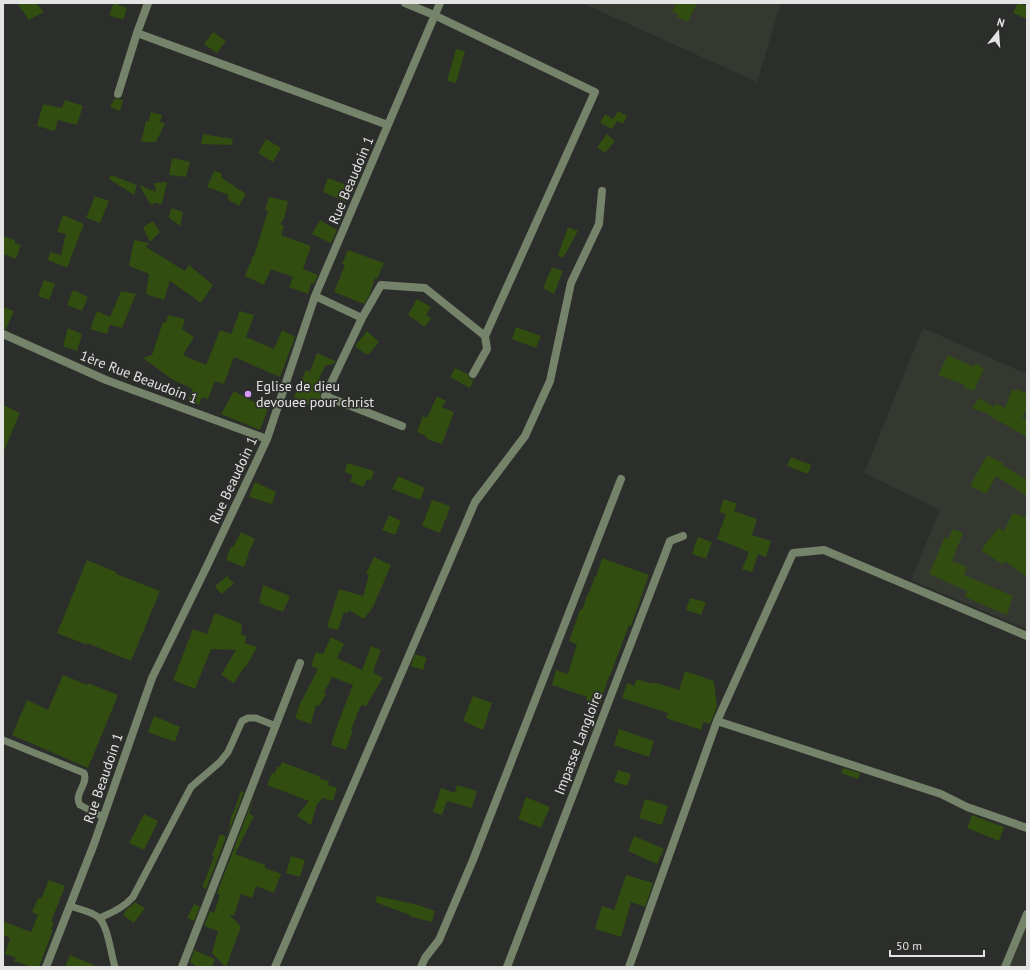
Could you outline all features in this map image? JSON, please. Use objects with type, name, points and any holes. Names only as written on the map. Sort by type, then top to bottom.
[{"type":"street","points":[[118,94],[148,3]]},
{"type":"street","points":[[405,3],[434,15],[595,92],[485,336],[487,349],[473,374]]},
{"type":"street","name":"Rue Beaudoin 1","points":[[46,967],[103,817],[152,678],[267,439],[315,296],[440,3]]},
{"type":"street","points":[[137,33],[388,125]]},
{"type":"street","points":[[274,967],[475,502],[525,436],[550,381],[570,283],[598,224],[602,191]]},
{"type":"street","points":[[402,426],[325,396],[362,318],[381,285],[425,288],[485,336]]},
{"type":"street","points":[[315,296],[362,318]]},
{"type":"street","name":"1ère Rue Beaudoin 1","points":[[3,334],[106,380],[267,439]]},
{"type":"street","points":[[421,967],[425,958],[439,940],[467,874],[622,479]]},
{"type":"street","name":"Impasse Langloire","points":[[507,967],[670,541],[684,536]]},
{"type":"street","points":[[629,967],[717,721],[793,553],[824,550],[1027,636]]},
{"type":"street","points":[[182,967],[300,663]]},
{"type":"street","points":[[717,721],[941,794],[967,807],[1027,828]]},
{"type":"street","points":[[1005,967],[1027,914]]},
{"type":"lane","points":[[100,918],[126,905],[133,897],[191,787],[220,762],[228,752],[242,721],[248,718],[256,718],[276,726]]},
{"type":"lane","points":[[3,740],[84,773],[85,779],[78,802],[80,805],[103,817]]},
{"type":"lane","points":[[70,906],[100,918],[104,926],[115,967]]},
{"type":"shaded area","points":[[582,3],[781,3],[757,82]]},
{"type":"shaded area","points":[[923,328],[1027,374],[1027,629],[911,580],[940,510],[864,473]]},
{"type":"shaded area","points":[[1027,924],[1027,967],[1009,967]]},
{"type":"building","points":[[17,3],[36,3],[44,12],[29,20]]},
{"type":"building","points":[[114,3],[127,8],[123,20],[109,15]]},
{"type":"building","points":[[677,3],[697,3],[688,22],[677,17],[678,15],[672,11]]},
{"type":"building","points":[[1018,3],[1027,6],[1027,19],[1013,13]]},
{"type":"building","points":[[213,32],[226,41],[217,53],[204,44]]},
{"type":"building","points":[[456,49],[465,51],[456,83],[447,81]]},
{"type":"building","points":[[115,98],[123,100],[120,111],[110,107]]},
{"type":"building","points":[[65,100],[83,106],[77,125],[58,120],[55,131],[37,126],[43,104],[62,108]]},
{"type":"building","points":[[618,111],[627,116],[623,124],[617,121],[612,129],[600,123],[605,114],[613,119]]},
{"type":"building","points":[[151,112],[162,115],[160,122],[165,123],[156,142],[141,142],[146,121],[148,122]]},
{"type":"building","points":[[203,134],[233,139],[232,145],[201,144]]},
{"type":"building","points":[[607,134],[615,141],[605,153],[597,147]]},
{"type":"building","points":[[266,139],[281,148],[273,162],[258,153]]},
{"type":"building","points":[[172,158],[190,162],[186,177],[169,175]]},
{"type":"building","points":[[214,171],[221,173],[222,178],[246,194],[239,206],[227,199],[229,195],[207,187]]},
{"type":"building","points":[[111,175],[137,185],[134,195],[109,179]]},
{"type":"building","points":[[328,178],[352,187],[347,202],[323,192]]},
{"type":"building","points":[[167,182],[162,203],[159,206],[159,203],[150,204],[139,185],[156,192],[154,183]]},
{"type":"building","points":[[95,196],[109,201],[100,223],[86,218]]},
{"type":"building","points":[[269,197],[288,201],[284,219],[280,224],[284,226],[281,235],[311,246],[303,269],[318,275],[314,284],[311,283],[308,294],[289,287],[293,277],[271,269],[264,285],[245,276],[254,256],[268,211],[265,210]]},
{"type":"building","points":[[171,208],[183,212],[180,226],[169,218]]},
{"type":"building","points":[[63,215],[84,224],[67,268],[48,260],[50,252],[61,255],[66,234],[57,232]]},
{"type":"building","points":[[320,220],[337,230],[331,243],[312,234]]},
{"type":"building","points":[[153,221],[160,232],[150,242],[143,227]]},
{"type":"building","points":[[568,227],[578,231],[563,258],[558,255]]},
{"type":"building","points":[[3,236],[15,240],[15,243],[21,245],[16,259],[3,254]]},
{"type":"building","points":[[134,240],[149,243],[146,247],[185,271],[189,265],[213,285],[201,303],[170,281],[164,300],[146,294],[149,274],[129,266]]},
{"type":"building","points":[[348,250],[384,263],[377,279],[375,278],[369,296],[364,304],[334,292],[345,265],[342,264]]},
{"type":"building","points":[[552,267],[563,271],[554,294],[543,288]]},
{"type":"building","points":[[44,280],[55,284],[49,300],[38,296]]},
{"type":"building","points":[[73,290],[88,297],[82,311],[67,305]]},
{"type":"building","points":[[121,291],[136,294],[122,328],[110,325],[107,334],[90,329],[97,311],[110,317]]},
{"type":"building","points":[[417,299],[431,307],[426,315],[431,318],[425,327],[408,315]]},
{"type":"building","points":[[3,307],[14,311],[6,329],[3,329]]},
{"type":"building","points":[[240,311],[254,315],[246,337],[274,349],[282,330],[295,337],[280,377],[234,357],[224,384],[215,381],[208,399],[202,397],[199,405],[188,400],[193,389],[173,380],[143,358],[152,355],[163,322],[165,323],[169,315],[185,319],[182,329],[194,337],[183,355],[206,365],[220,330],[231,334]]},
{"type":"building","points":[[516,327],[541,336],[536,348],[512,339]]},
{"type":"building","points":[[68,328],[82,334],[77,351],[63,346]]},
{"type":"building","points":[[367,331],[379,342],[369,354],[365,354],[355,346]]},
{"type":"building","points":[[317,353],[335,361],[335,363],[325,366],[319,378],[326,382],[320,394],[321,399],[319,403],[304,405],[293,400],[306,370],[310,372]]},
{"type":"building","points":[[948,355],[974,367],[976,363],[984,369],[974,391],[964,388],[965,385],[938,375]]},
{"type":"building","points":[[455,368],[468,374],[470,379],[474,379],[470,388],[450,377]]},
{"type":"building","points":[[1012,389],[1016,391],[1018,389],[1027,394],[1027,408],[1022,417],[1027,420],[1027,437],[990,415],[972,408],[979,398],[994,407],[996,403],[1005,408]]},
{"type":"building","points":[[234,391],[268,409],[260,430],[221,414]]},
{"type":"building","points":[[437,396],[446,401],[442,407],[454,412],[442,444],[429,440],[424,435],[417,432],[423,416],[427,418]]},
{"type":"building","points":[[3,405],[20,413],[3,453]]},
{"type":"building","points":[[987,455],[1003,463],[1002,465],[1027,480],[1027,496],[996,476],[986,494],[970,486]]},
{"type":"building","points":[[791,457],[811,465],[808,474],[787,466]]},
{"type":"building","points":[[347,463],[374,471],[371,480],[367,479],[363,487],[350,481],[353,475],[345,472]]},
{"type":"building","points":[[398,476],[425,488],[420,500],[392,489]]},
{"type":"building","points":[[255,482],[276,492],[272,504],[249,497]]},
{"type":"building","points":[[724,499],[737,504],[734,511],[757,519],[752,535],[771,541],[766,557],[758,554],[752,572],[742,569],[749,552],[717,539],[726,514],[719,512]]},
{"type":"building","points":[[432,500],[450,506],[440,533],[422,526]]},
{"type":"building","points":[[1013,513],[1027,518],[1027,577],[1005,561],[1003,565],[981,550],[998,528],[1004,531]]},
{"type":"building","points":[[389,515],[401,521],[395,535],[382,530]]},
{"type":"building","points":[[953,529],[963,533],[952,561],[967,567],[964,575],[1013,596],[1007,615],[965,597],[967,591],[929,574],[945,537],[948,539]]},
{"type":"building","points":[[241,532],[255,539],[248,553],[249,554],[244,567],[226,560],[231,547],[233,547]]},
{"type":"building","points":[[698,537],[712,542],[706,559],[692,554]]},
{"type":"building","points":[[374,557],[391,565],[373,607],[364,619],[349,610],[348,613],[344,612],[338,630],[327,627],[339,589],[363,596],[369,575],[366,574]]},
{"type":"building","points":[[602,558],[649,575],[631,626],[629,625],[609,676],[600,704],[586,700],[587,697],[552,685],[556,670],[568,674],[577,644],[569,641],[580,610],[582,610],[595,576],[596,577]]},
{"type":"building","points":[[87,560],[116,572],[116,574],[160,591],[131,661],[87,643],[87,645],[57,633]]},
{"type":"building","points":[[227,576],[234,584],[221,594],[215,586]]},
{"type":"building","points":[[263,585],[290,596],[283,612],[259,603]]},
{"type":"building","points":[[690,598],[706,602],[701,615],[686,610]]},
{"type":"building","points":[[215,613],[242,624],[241,635],[246,636],[245,643],[257,647],[246,667],[245,666],[234,683],[221,675],[236,650],[211,649],[195,689],[173,680],[193,629],[207,634]]},
{"type":"building","points":[[331,637],[344,644],[337,658],[362,670],[371,646],[381,650],[373,672],[383,678],[366,706],[361,705],[351,730],[353,730],[346,750],[331,745],[353,685],[332,677],[324,693],[326,694],[319,706],[316,705],[311,724],[295,718],[300,704],[318,669],[311,666],[316,652],[323,654]]},
{"type":"building","points":[[415,654],[427,658],[423,670],[411,666]]},
{"type":"building","points":[[685,671],[714,681],[717,707],[710,724],[703,722],[701,730],[666,718],[668,713],[622,698],[627,683],[634,686],[637,679],[679,690]]},
{"type":"building","points":[[63,675],[118,695],[88,768],[12,735],[27,700],[48,710]]},
{"type":"building","points":[[473,696],[492,703],[483,730],[463,721]]},
{"type":"building","points":[[154,716],[180,727],[175,742],[148,732]]},
{"type":"building","points":[[619,729],[654,741],[649,757],[614,745]]},
{"type":"building","points":[[282,762],[321,777],[320,779],[329,781],[328,785],[337,788],[333,801],[323,798],[317,804],[311,825],[297,816],[309,801],[267,785],[272,773],[274,774]]},
{"type":"building","points":[[843,768],[860,773],[858,779],[841,773]]},
{"type":"building","points":[[618,770],[631,774],[627,786],[614,782]]},
{"type":"building","points":[[457,785],[477,791],[472,808],[447,801],[442,815],[433,812],[441,788],[455,793]]},
{"type":"building","points":[[241,791],[244,792],[228,834],[232,813],[233,814]]},
{"type":"building","points":[[254,796],[249,814],[254,816],[235,854],[265,865],[265,868],[281,874],[274,893],[256,886],[252,898],[241,894],[234,916],[229,914],[241,927],[226,967],[212,953],[218,931],[204,926],[210,911],[214,913],[220,895],[217,893]]},
{"type":"building","points":[[526,797],[550,807],[541,828],[518,819]]},
{"type":"building","points":[[645,799],[668,806],[662,825],[639,818]]},
{"type":"building","points":[[144,814],[158,821],[144,850],[129,843]]},
{"type":"building","points":[[972,815],[1004,827],[999,841],[967,828]]},
{"type":"building","points":[[220,834],[226,837],[206,889],[202,887],[214,857],[212,856]]},
{"type":"building","points":[[634,836],[664,849],[657,864],[628,851]]},
{"type":"building","points":[[291,856],[305,860],[300,877],[286,873]]},
{"type":"building","points":[[626,875],[653,883],[645,907],[631,902],[621,937],[595,929],[602,906],[614,910]]},
{"type":"building","points":[[49,880],[65,886],[51,922],[54,923],[51,929],[53,930],[39,967],[32,967],[14,961],[16,958],[5,954],[10,938],[3,935],[3,921],[31,932],[38,915],[32,912],[38,898],[41,899]]},
{"type":"building","points":[[377,896],[418,905],[435,911],[432,922],[409,916],[410,915],[375,902]]},
{"type":"building","points":[[135,902],[145,908],[134,923],[123,915]]},
{"type":"building","points":[[194,904],[200,907],[194,921],[187,918]]},
{"type":"building","points":[[194,950],[215,959],[212,967],[194,967],[195,965],[190,962]]},
{"type":"building","points":[[70,955],[98,967],[65,967]]},
{"type":"place","name":"Eglise de dieu devouee pour christ","points":[[248,394]]}]
